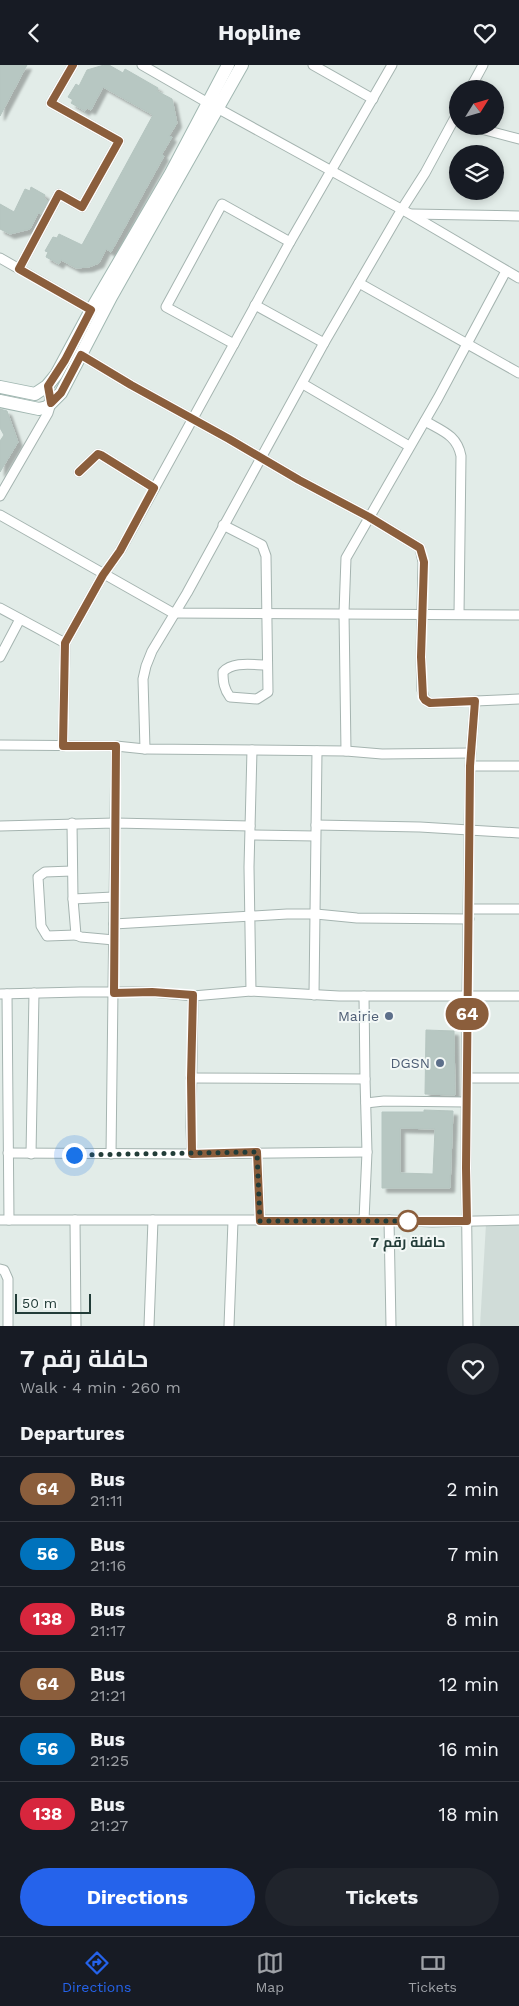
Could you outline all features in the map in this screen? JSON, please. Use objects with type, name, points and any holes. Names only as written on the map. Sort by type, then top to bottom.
[{"type":"main road","points":[[0,401],[39,409],[51,403],[61,393],[213,106],[228,65]]},
{"type":"main road","points":[[0,387],[35,394],[48,386],[65,360],[91,310],[171,173],[213,106],[242,65]]},
{"type":"street","points":[[19,269],[59,194],[82,207],[119,141],[51,103],[73,65]]},
{"type":"street","points":[[142,65],[402,209],[519,279]]},
{"type":"street","points":[[313,65],[373,99]]},
{"type":"street","points":[[63,746],[65,643],[103,575],[120,551],[290,242],[392,65]]},
{"type":"street","points":[[475,80],[483,65]]},
{"type":"street","points":[[145,749],[143,695],[146,666],[173,613],[187,593],[324,343],[449,132]]},
{"type":"street","points":[[504,135],[519,139]]},
{"type":"street","points":[[234,344],[166,307],[222,204],[290,242]]},
{"type":"street","points":[[410,214],[519,216]]},
{"type":"street","points":[[0,258],[91,310]]},
{"type":"street","points":[[346,751],[344,613],[346,558],[425,421],[506,271]]},
{"type":"street","points":[[359,283],[519,373]]},
{"type":"street","points":[[255,305],[324,343]]},
{"type":"street","points":[[81,355],[148,395],[194,418],[299,480],[369,517],[420,548],[424,562],[421,657],[422,690],[425,700],[430,703],[519,699]]},
{"type":"street","points":[[303,384],[409,446]]},
{"type":"street","points":[[0,495],[44,420],[51,403],[48,386]]},
{"type":"street","points":[[425,421],[455,439],[459,445],[461,456],[459,614]]},
{"type":"street","points":[[79,472],[98,454],[154,488]]},
{"type":"street","points":[[0,476],[8,481]]},
{"type":"street","points":[[0,515],[173,613],[519,615]]},
{"type":"street","points":[[223,525],[254,540],[265,548],[268,692],[257,699],[230,697],[226,692],[223,685],[223,672],[227,667],[233,665],[267,665]]},
{"type":"street","points":[[0,607],[65,643]]},
{"type":"street","points":[[0,657],[20,619]]},
{"type":"street","points":[[468,1326],[467,996],[470,766],[475,701]]},
{"type":"street","points":[[0,745],[346,751],[382,754],[471,753]]},
{"type":"street","points":[[111,1154],[116,746]]},
{"type":"street","points":[[251,991],[250,831],[252,750]]},
{"type":"street","points":[[314,995],[317,751]]},
{"type":"street","points":[[470,766],[519,765]]},
{"type":"street","points":[[72,823],[72,871],[76,935]]},
{"type":"street","points":[[0,826],[115,823],[316,836]]},
{"type":"street","points":[[316,825],[420,827],[519,833]]},
{"type":"street","points":[[72,871],[45,872],[38,877],[40,926],[47,936],[76,935],[114,939]]},
{"type":"street","points":[[73,899],[113,897]]},
{"type":"street","points":[[469,909],[519,909]]},
{"type":"street","points":[[114,924],[250,915],[316,914],[358,918],[469,919]]},
{"type":"street","points":[[519,996],[364,996],[251,991],[193,995],[152,992],[4,994],[4,1113],[8,1153],[4,1219],[233,1221],[519,1220]]},
{"type":"street","points":[[31,1154],[34,993]]},
{"type":"street","points":[[192,1154],[193,995]]},
{"type":"street","points":[[364,996],[367,1152],[364,1220]]},
{"type":"street","points":[[191,1078],[365,1079]]},
{"type":"street","points":[[468,1078],[519,1078]]},
{"type":"street","points":[[366,1103],[384,1101],[466,1102]]},
{"type":"street","points":[[257,1152],[260,1221]]},
{"type":"street","points":[[8,1153],[192,1154],[367,1152]]},
{"type":"street","points":[[75,1220],[76,1326]]},
{"type":"street","points":[[149,1326],[153,1220]]},
{"type":"street","points":[[389,1220],[391,1326]]},
{"type":"street","points":[[229,1326],[233,1221]]},
{"type":"street","points":[[0,1269],[4,1270],[8,1279],[8,1326]]},
{"type":"shaded area","points":[[486,1224],[519,1225],[519,1326],[480,1326]]},
{"type":"building","points":[[0,65],[27,65],[0,116]]},
{"type":"building","points":[[109,65],[123,73],[125,69],[158,88],[157,91],[172,99],[177,123],[169,136],[172,137],[162,154],[164,156],[111,252],[106,249],[99,263],[89,267],[76,268],[61,260],[59,264],[46,257],[48,252],[45,251],[53,237],[57,238],[59,234],[82,245],[153,115],[103,87],[91,110],[87,108],[85,111],[71,103],[73,100],[68,97],[76,84],[79,86],[87,70]]},
{"type":"building","points":[[31,187],[45,195],[44,198],[48,201],[41,214],[38,213],[30,229],[10,234],[0,229],[0,204],[14,212],[25,189],[30,191]]},
{"type":"building","points":[[0,409],[7,411],[18,442],[0,472],[0,441],[4,435],[0,428]]},
{"type":"building","name":"DGSN","points":[[426,1030],[454,1031],[455,1095],[425,1094]]},
{"type":"building","points":[[424,1110],[453,1111],[450,1188],[382,1188],[382,1112],[424,1112]],"holes":[[[400,1128],[435,1129],[433,1174],[400,1173]]]},
{"type":"bus line","name":"64","points":[[73,65],[51,103],[119,141],[82,207],[59,194],[19,269],[91,310],[65,360],[48,386],[51,403],[61,393],[81,355],[415,544],[420,548],[424,562],[421,657],[423,697],[430,703],[475,701],[470,766],[467,996],[468,1078],[466,1102],[467,1221],[260,1221],[257,1152],[192,1154],[193,995],[152,992],[114,993],[113,897],[116,746],[63,746],[63,668],[65,643],[103,575],[120,551],[154,488],[106,457],[98,454],[79,472]]},
{"type":"place","name":"Mairie","points":[[389,1016]]},
{"type":"place","name":"DGSN","points":[[440,1063]]},
{"type":"place","name":"حافلة رقم 7","points":[[408,1221]]},
{"type":"route","points":[[74,1155],[257,1152],[260,1221],[408,1221]]}]
